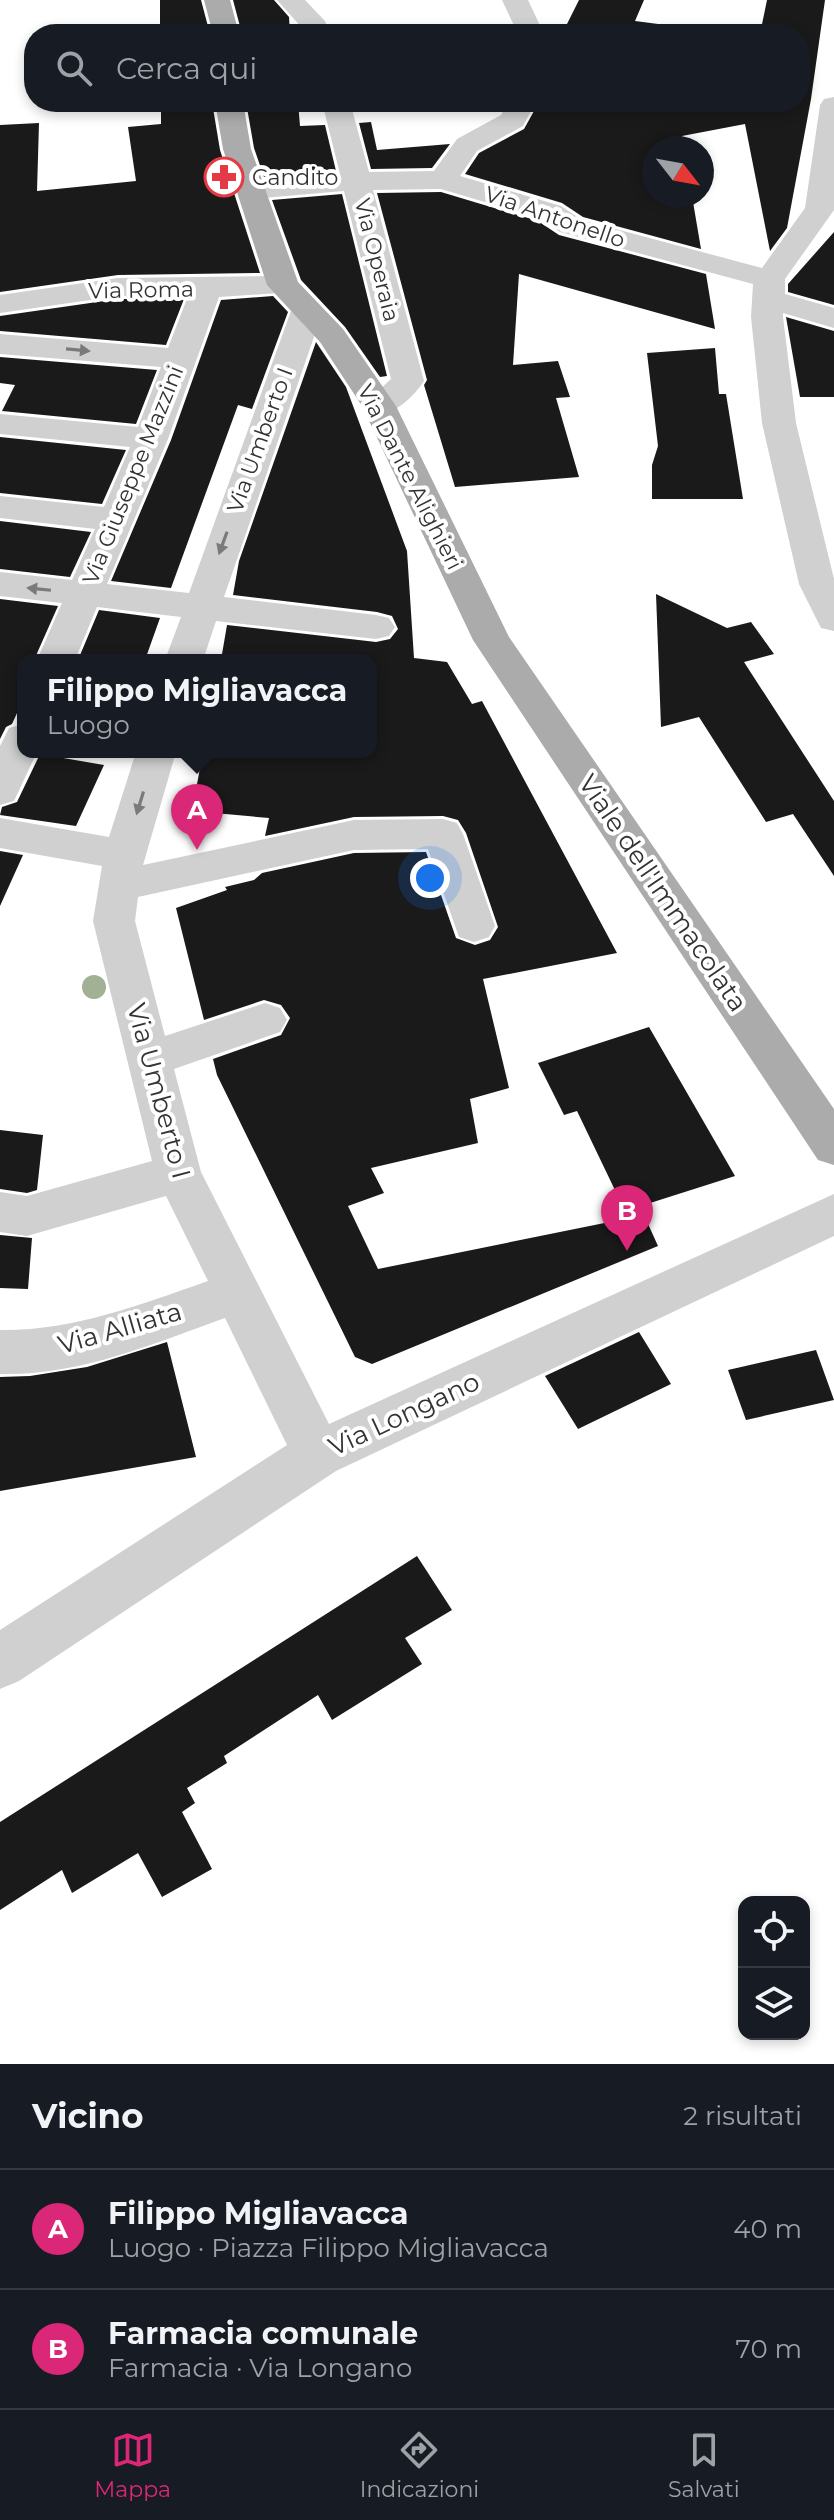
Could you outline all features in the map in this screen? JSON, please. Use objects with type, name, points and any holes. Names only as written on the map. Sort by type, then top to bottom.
[{"type":"main road","points":[[217,0],[223,24]]},
{"type":"main road","name":"Via Dante Alighieri","points":[[231,112],[237,149],[283,285],[332,336],[379,406],[492,640]]},
{"type":"main road","name":"Viale dell'Immacolata","points":[[492,640],[834,1146]]},
{"type":"street","points":[[290,0],[313,24]]},
{"type":"street","points":[[515,0],[526,24]]},
{"type":"street","points":[[834,105],[820,209],[769,289],[767,317],[779,423],[817,584],[834,619]]},
{"type":"street","name":"Via Operaia","points":[[339,112],[408,381],[379,406]]},
{"type":"street","points":[[443,180],[467,145],[513,120],[517,112]]},
{"type":"street","name":"Via Antonello","points":[[251,190],[357,181],[443,180],[550,212],[571,226],[769,289],[834,318]]},
{"type":"street","name":"Via Roma","points":[[0,304],[80,290],[134,286],[206,290],[283,285]]},
{"type":"street","name":"Via Giuseppe Mazzini","points":[[59,654],[151,439],[206,290]]},
{"type":"street","name":"Via Umberto I","points":[[186,654],[307,311]]},
{"type":"street","points":[[0,344],[179,359]]},
{"type":"street","points":[[0,424],[151,439]]},
{"type":"street","points":[[0,507],[117,520]]},
{"type":"street","points":[[0,584],[376,627]]},
{"type":"street","points":[[0,791],[14,744]]},
{"type":"street","name":"Via Umberto I","points":[[154,758],[121,871],[114,921],[178,1173],[318,1454]]},
{"type":"street","points":[[0,833],[121,871],[354,835],[443,834],[474,926]]},
{"type":"street","points":[[149,1060],[265,1020]]},
{"type":"street","points":[[0,1212],[27,1216],[178,1173]]},
{"type":"street","name":"Via Longano","points":[[0,1662],[318,1454],[834,1214]]},
{"type":"street","name":"Via Alliata","points":[[0,1352],[13,1354],[83,1343],[238,1292]]},
{"type":"building","points":[[160,0],[201,0],[207,24],[160,24]]},
{"type":"building","points":[[233,0],[274,0],[289,17],[289,24],[239,24]]},
{"type":"building","points":[[579,0],[644,0],[635,21],[658,24],[567,24]]},
{"type":"building","points":[[767,0],[825,0],[810,104],[810,24],[762,24]]},
{"type":"building","points":[[161,112],[214,112],[220,150],[260,273],[118,275],[0,292],[0,125],[39,123],[37,191],[136,181],[128,127],[161,124]]},
{"type":"building","points":[[248,112],[299,112],[300,126],[325,125],[336,171],[264,177],[254,148]]},
{"type":"building","points":[[533,112],[809,112],[787,228],[770,251],[745,124],[682,136],[642,136],[642,208],[694,208],[701,249],[583,217],[562,203],[465,174],[479,153],[524,129]]},
{"type":"building","points":[[371,122],[377,150],[450,144],[432,168],[371,169],[359,123]]},
{"type":"building","points":[[441,192],[538,221],[559,235],[706,274],[715,329],[519,274],[513,365],[558,361],[570,397],[556,398],[579,477],[455,487],[424,385],[427,380],[377,193]]},
{"type":"building","points":[[342,194],[387,376],[380,377],[345,327],[301,280],[272,200]]},
{"type":"building","points":[[834,232],[834,305],[788,292],[788,284]]},
{"type":"building","points":[[273,296],[288,312],[252,409],[238,405],[171,588],[111,581],[171,440],[221,300]]},
{"type":"building","points":[[118,299],[184,299],[166,345],[0,331],[0,316]]},
{"type":"building","points":[[786,317],[834,331],[834,397],[800,397]]},
{"type":"building","points":[[316,342],[346,387],[407,551],[414,658],[447,662],[472,704],[482,701],[617,953],[483,979],[509,1088],[470,1099],[478,1143],[371,1168],[384,1193],[348,1206],[378,1269],[644,1215],[658,1246],[372,1364],[355,1357],[217,1075],[213,1059],[281,1035],[290,1018],[281,1005],[264,1000],[204,1020],[176,908],[227,890],[225,887],[254,880],[262,873],[354,853],[426,852],[456,938],[475,945],[490,940],[498,927],[466,833],[458,820],[443,816],[354,817],[265,836],[269,818],[192,811],[202,758],[377,758],[377,654],[222,654],[227,625],[376,642],[390,639],[398,629],[392,616],[233,595],[239,561]]},
{"type":"building","points":[[715,348],[719,394],[726,394],[743,499],[652,499],[652,465],[658,446],[647,353]]},
{"type":"building","points":[[0,357],[157,370],[136,424],[2,411],[15,385],[0,383]]},
{"type":"building","points":[[0,437],[126,450],[102,504],[0,493]]},
{"type":"building","points":[[0,521],[91,532],[70,577],[0,569]]},
{"type":"building","points":[[656,594],[727,628],[751,622],[774,654],[744,662],[834,801],[834,876],[793,814],[766,822],[699,717],[661,727]]},
{"type":"building","points":[[0,599],[58,606],[37,654],[17,654],[17,713],[0,739]]},
{"type":"building","points":[[99,610],[160,618],[147,654],[81,654]]},
{"type":"building","points":[[38,758],[63,758],[104,765],[76,826],[0,815],[2,807],[17,802]]},
{"type":"building","points":[[0,851],[23,855],[0,906]]},
{"type":"building","points":[[649,1027],[735,1176],[625,1211],[577,1111],[564,1115],[538,1063]]},
{"type":"building","points":[[0,1130],[43,1135],[37,1190],[27,1193],[0,1189]]},
{"type":"building","points":[[0,1235],[32,1238],[28,1289],[0,1288]]},
{"type":"building","points":[[639,1332],[671,1384],[578,1429],[545,1376]]},
{"type":"building","points":[[167,1342],[196,1457],[0,1491],[0,1377],[30,1376],[87,1367]]},
{"type":"building","points":[[816,1350],[834,1400],[746,1420],[728,1370]]},
{"type":"building","points":[[417,1556],[452,1610],[405,1638],[422,1664],[332,1720],[318,1695],[224,1756],[227,1763],[187,1788],[195,1803],[182,1812],[212,1869],[162,1897],[138,1853],[72,1893],[62,1870],[0,1910],[0,1822]]},
{"type":"place","name":"Candito","points":[[224,177]]},
{"type":"place","name":"Filippo Migliavacca","points":[[197,850]]},
{"type":"place","name":"Farmacia comunale","points":[[627,1251]]}]
